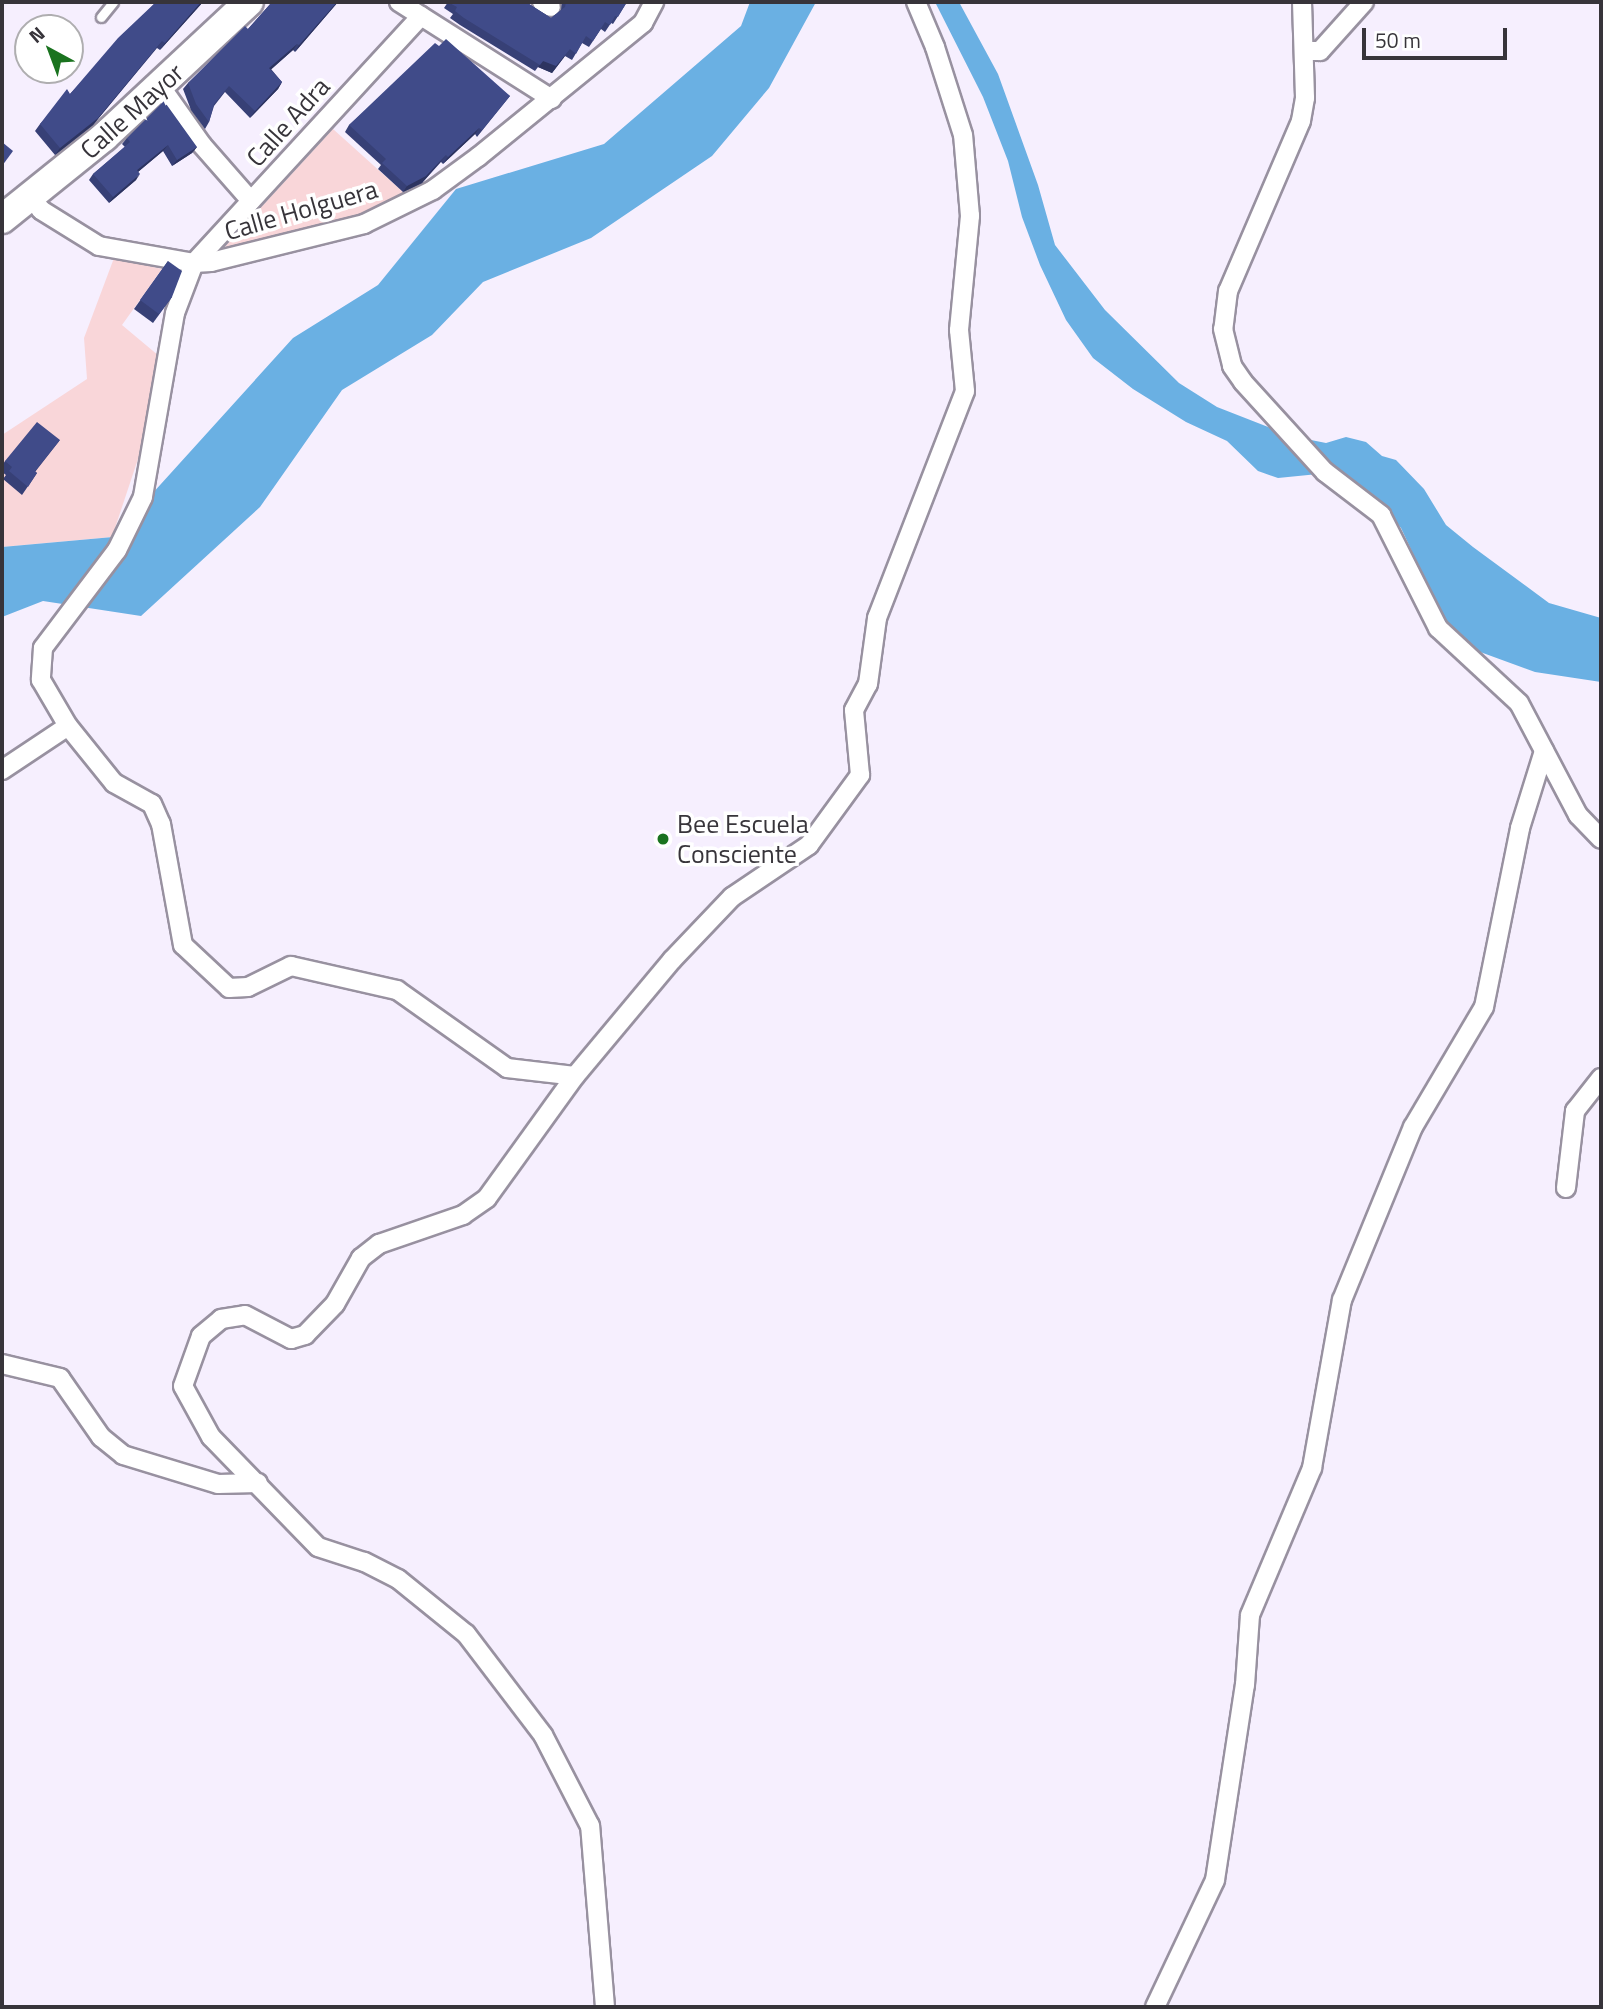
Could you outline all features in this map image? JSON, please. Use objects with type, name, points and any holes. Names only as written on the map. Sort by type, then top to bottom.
[{"type":"main road","name":"Calle Mayor","points":[[11,209],[161,87],[249,2]]},
{"type":"street","points":[[399,2],[552,99]]},
{"type":"street","name":"Calle Holguera","points":[[11,209],[41,210],[99,246],[194,263],[211,262],[351,227],[392,212],[433,190],[552,99],[643,23],[654,2]]},
{"type":"street","points":[[605,2007],[590,1826],[543,1735],[466,1634],[398,1579],[364,1562],[318,1547],[212,1437],[183,1386],[201,1336],[221,1319],[245,1315],[290,1339],[305,1335],[335,1304],[361,1258],[379,1244],[463,1215],[487,1198],[575,1076],[672,960],[732,897],[809,845],[860,775],[854,710],[869,684],[877,618],[965,391],[959,330],[970,216],[962,135],[935,47],[916,2]]},
{"type":"street","points":[[1302,2],[1306,97],[1301,121],[1228,291],[1223,329],[1237,374],[1325,472],[1381,515],[1438,628],[1519,703],[1578,816],[1601,839]]},
{"type":"street","points":[[1305,51],[1320,51],[1364,2]]},
{"type":"street","name":"Calle Adra","points":[[194,263],[421,16]]},
{"type":"street","points":[[161,87],[202,145],[251,201]]},
{"type":"street","points":[[194,263],[175,313],[143,497],[117,551],[43,648],[41,680],[68,726],[114,783],[152,804],[161,824],[183,945],[229,988],[248,987],[291,966],[397,990],[507,1068],[575,1076]]},
{"type":"street","points":[[2,770],[68,726]]},
{"type":"street","points":[[1155,2007],[1215,1880],[1244,1685],[1250,1615],[1312,1468],[1342,1300],[1413,1127],[1484,1007],[1520,828],[1544,751]]},
{"type":"street","points":[[1566,1188],[1575,1111],[1601,1078]]},
{"type":"street","points":[[2,1364],[60,1378],[101,1437],[123,1455],[218,1484],[258,1483]]},
{"type":"lane","points":[[101,17],[113,2]]},
{"type":"shaded area","points":[[333,129],[413,201],[211,262]]},
{"type":"shaded area","points":[[114,258],[162,269],[122,325],[159,356],[141,450],[112,537],[2,547],[2,435],[87,379],[84,338]]},
{"type":"water","points":[[750,2],[816,2],[769,88],[712,156],[591,238],[483,282],[432,335],[342,390],[260,507],[141,616],[43,601],[2,617],[2,547],[113,537],[293,338],[378,285],[456,189],[604,144],[741,26]]},
{"type":"water","points":[[935,2],[959,2],[998,74],[1038,185],[1055,245],[1105,310],[1179,383],[1217,407],[1291,436],[1326,443],[1346,437],[1366,442],[1382,456],[1396,460],[1424,489],[1446,525],[1473,547],[1549,603],[1601,618],[1601,682],[1535,672],[1472,649],[1446,624],[1401,528],[1385,508],[1363,489],[1338,472],[1278,478],[1258,471],[1227,441],[1186,422],[1133,389],[1093,358],[1066,320],[1040,265],[1022,217],[1008,161],[983,97]]},
{"type":"building","points":[[156,2],[201,2],[165,43],[162,41],[98,118],[60,148],[40,124],[67,89],[70,94],[79,84],[84,84],[84,78],[118,38]]},
{"type":"building","points":[[272,2],[337,2],[299,45],[269,68],[282,82],[255,111],[229,86],[214,104],[209,122],[196,104],[188,83],[245,26],[248,29]]},
{"type":"building","points":[[448,2],[526,2],[551,18],[565,7],[566,2],[627,2],[610,25],[605,22],[593,41],[586,36],[576,54],[570,49],[556,66],[543,61],[540,65],[464,18],[455,11],[457,7]]},
{"type":"building","points":[[446,39],[510,96],[482,130],[479,128],[448,157],[446,155],[426,176],[407,186],[382,163],[386,159],[349,125],[435,43],[439,46]]},
{"type":"building","points":[[164,101],[197,147],[177,160],[168,145],[137,170],[140,174],[113,197],[93,174],[130,142],[127,138]]},
{"type":"building","points":[[2,142],[13,151],[2,166]]},
{"type":"building","points":[[168,261],[182,271],[172,297],[159,314],[140,300]]},
{"type":"building","points":[[37,422],[60,440],[35,471],[37,473],[28,487],[9,471],[12,467],[5,461]]},
{"type":"place","name":"Bee Escuela Consciente","points":[[663,839]]}]
